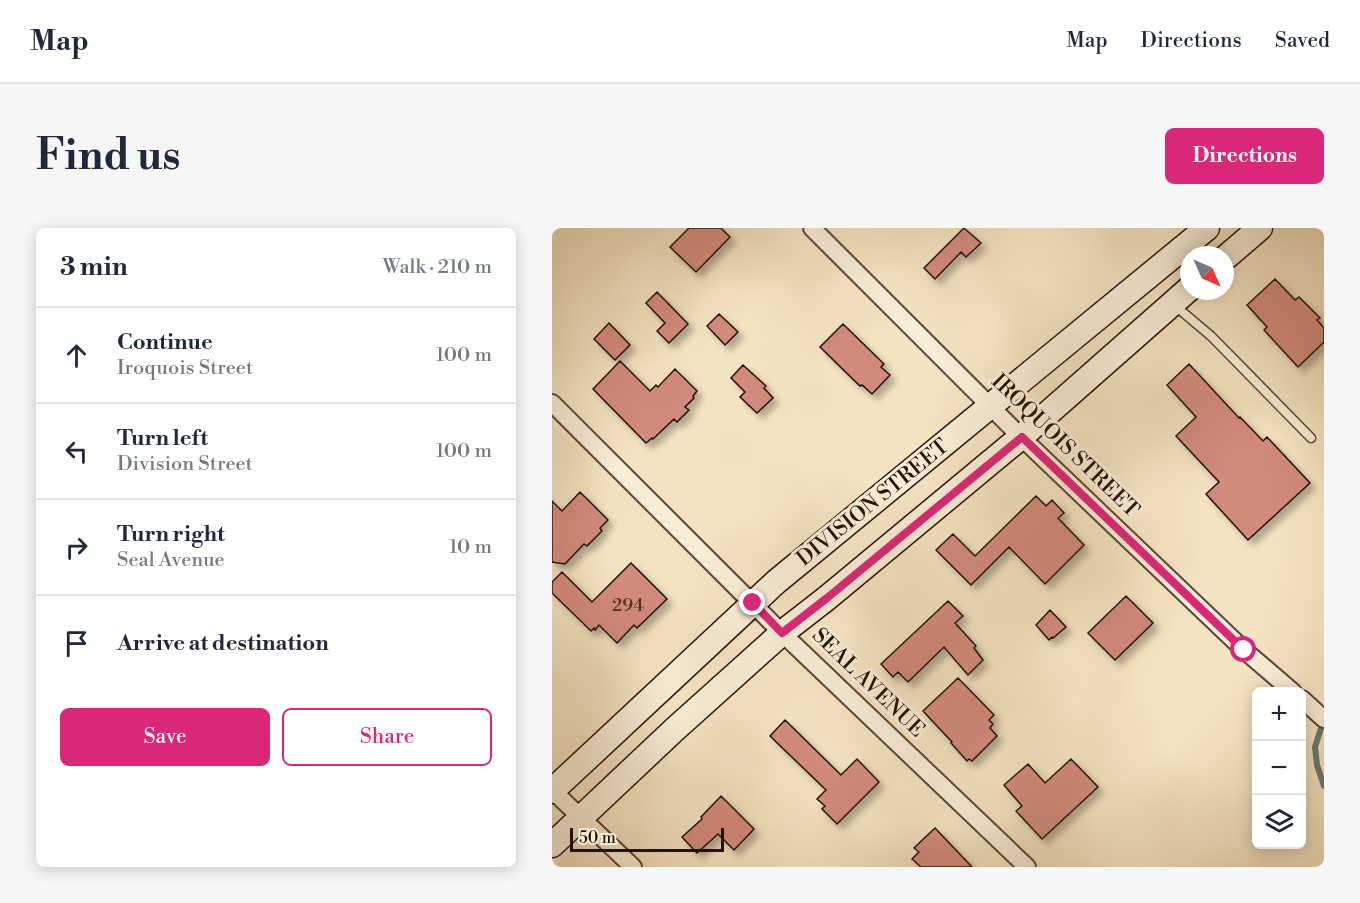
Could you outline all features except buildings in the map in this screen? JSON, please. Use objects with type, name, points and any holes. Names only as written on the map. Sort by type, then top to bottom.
[{"type":"main road","name":"DIVISION STREET","points":[[552,791],[776,582],[1207,228]]},
{"type":"main road","points":[[1234,250],[1260,228]]},
{"type":"main road","name":"DIVISION STREET","points":[[552,845],[674,730],[782,633],[1022,437],[1180,297]]},
{"type":"street","name":"IROQUOIS STREET","points":[[812,228],[1022,437],[1244,650],[1287,687]]},
{"type":"street","name":"SEAL AVENUE","points":[[552,403],[782,633],[1027,867]]},
{"type":"street","points":[[1306,703],[1324,719]]},
{"type":"street","points":[[552,791],[633,867]]},
{"type":"lane","points":[[1184,300],[1211,336],[1311,438]]},
{"type":"waterway","points":[[1324,719],[1315,747],[1317,765],[1324,786]]},
{"type":"route","points":[[753,603],[782,633],[1022,437],[1244,650]]}]
